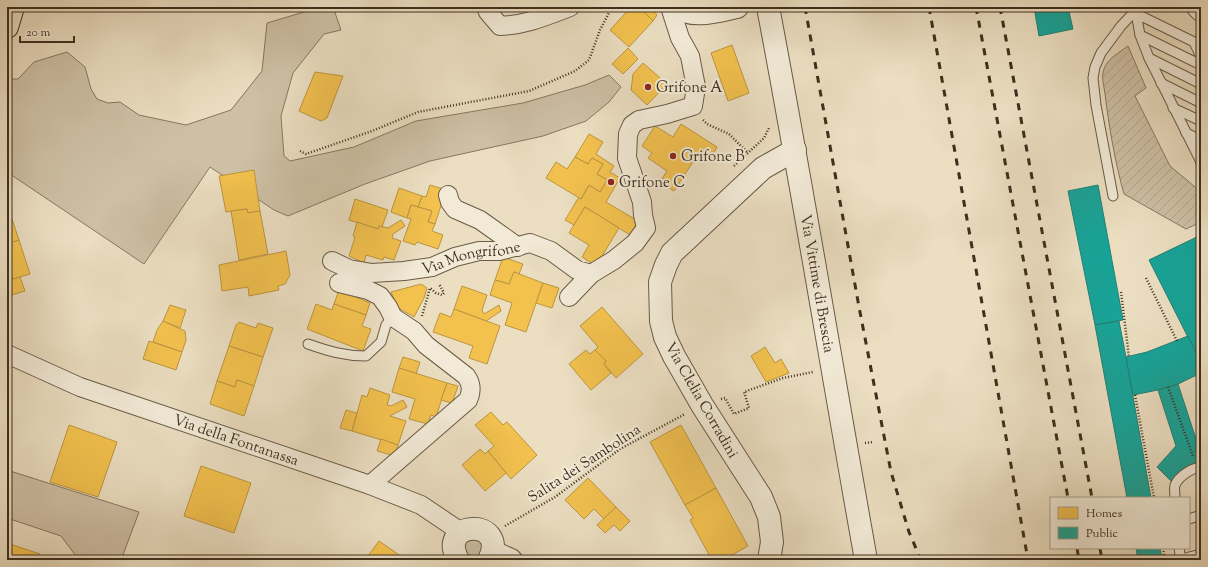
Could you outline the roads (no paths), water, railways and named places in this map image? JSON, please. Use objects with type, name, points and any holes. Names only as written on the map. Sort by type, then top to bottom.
[{"type":"highway","points":[[7,27],[14,7]]},
{"type":"street","points":[[486,7],[488,12],[500,26],[513,25],[547,17],[570,7]]},
{"type":"street","points":[[568,297],[591,274],[614,260],[635,243],[646,228],[642,202],[627,158],[628,134],[632,125],[639,120],[667,114],[693,106],[696,87],[690,56],[680,38],[670,7]]},
{"type":"street","points":[[675,7],[691,13],[710,13],[737,7]]},
{"type":"street","name":"Via Vittime di Brescia","points":[[768,7],[796,150],[832,368],[866,560]]},
{"type":"street","points":[[1198,7],[1201,10]]},
{"type":"street","name":"Via Clelia Corradini","points":[[769,560],[772,542],[769,517],[761,497],[702,405],[674,356],[661,321],[660,282],[672,253],[763,168],[796,150]]},
{"type":"street","points":[[448,195],[450,202],[455,209],[480,220],[518,247]]},
{"type":"street","name":"Via Mongrifone","points":[[332,261],[349,269],[372,274],[404,271],[432,266],[455,257],[479,251],[499,251],[530,243],[551,251],[577,270],[591,274]]},
{"type":"street","points":[[339,283],[368,290],[380,296],[393,317],[414,332],[426,345],[466,376],[470,382],[471,394],[468,400],[370,485]]},
{"type":"street","name":"Via della Fontanassa","points":[[7,354],[80,387],[370,485],[421,505],[461,532]]},
{"type":"street","points":[[458,560],[454,552],[455,541],[461,532],[472,528],[484,531],[496,553]]},
{"type":"lane","points":[[1137,10],[1140,35],[1149,58],[1200,159]]},
{"type":"lane","points":[[1137,10],[1194,42],[1201,56]]},
{"type":"lane","points":[[1113,196],[1097,112],[1093,78],[1095,66],[1101,53],[1121,26],[1137,10]]},
{"type":"lane","points":[[1140,35],[1201,65]]},
{"type":"lane","points":[[1149,58],[1201,84]]},
{"type":"lane","points":[[1161,83],[1201,103]]},
{"type":"lane","points":[[1173,108],[1201,121]]},
{"type":"lane","points":[[1186,133],[1201,140]]},
{"type":"lane","points":[[308,344],[335,354],[366,356],[381,342],[386,325],[393,317]]},
{"type":"lane","points":[[1175,497],[1176,484],[1182,476],[1197,467],[1198,464]]},
{"type":"lane","points":[[1190,519],[1201,515]]},
{"type":"lane","points":[[1179,549],[1181,559],[1201,554]]},
{"type":"railway","points":[[805,7],[859,307],[891,472],[909,532],[921,560]]},
{"type":"railway","points":[[929,7],[1028,560]]},
{"type":"railway","points":[[976,7],[1068,497]]},
{"type":"railway","points":[[1000,7],[1092,497]]},
{"type":"railway","points":[[1077,549],[1079,560]]},
{"type":"railway","points":[[1100,549],[1102,560]]},
{"type":"place","name":"Grifone A","points":[[648,87]]},
{"type":"place","name":"Grifone B","points":[[673,156]]},
{"type":"place","name":"Grifone C","points":[[611,182]]}]
